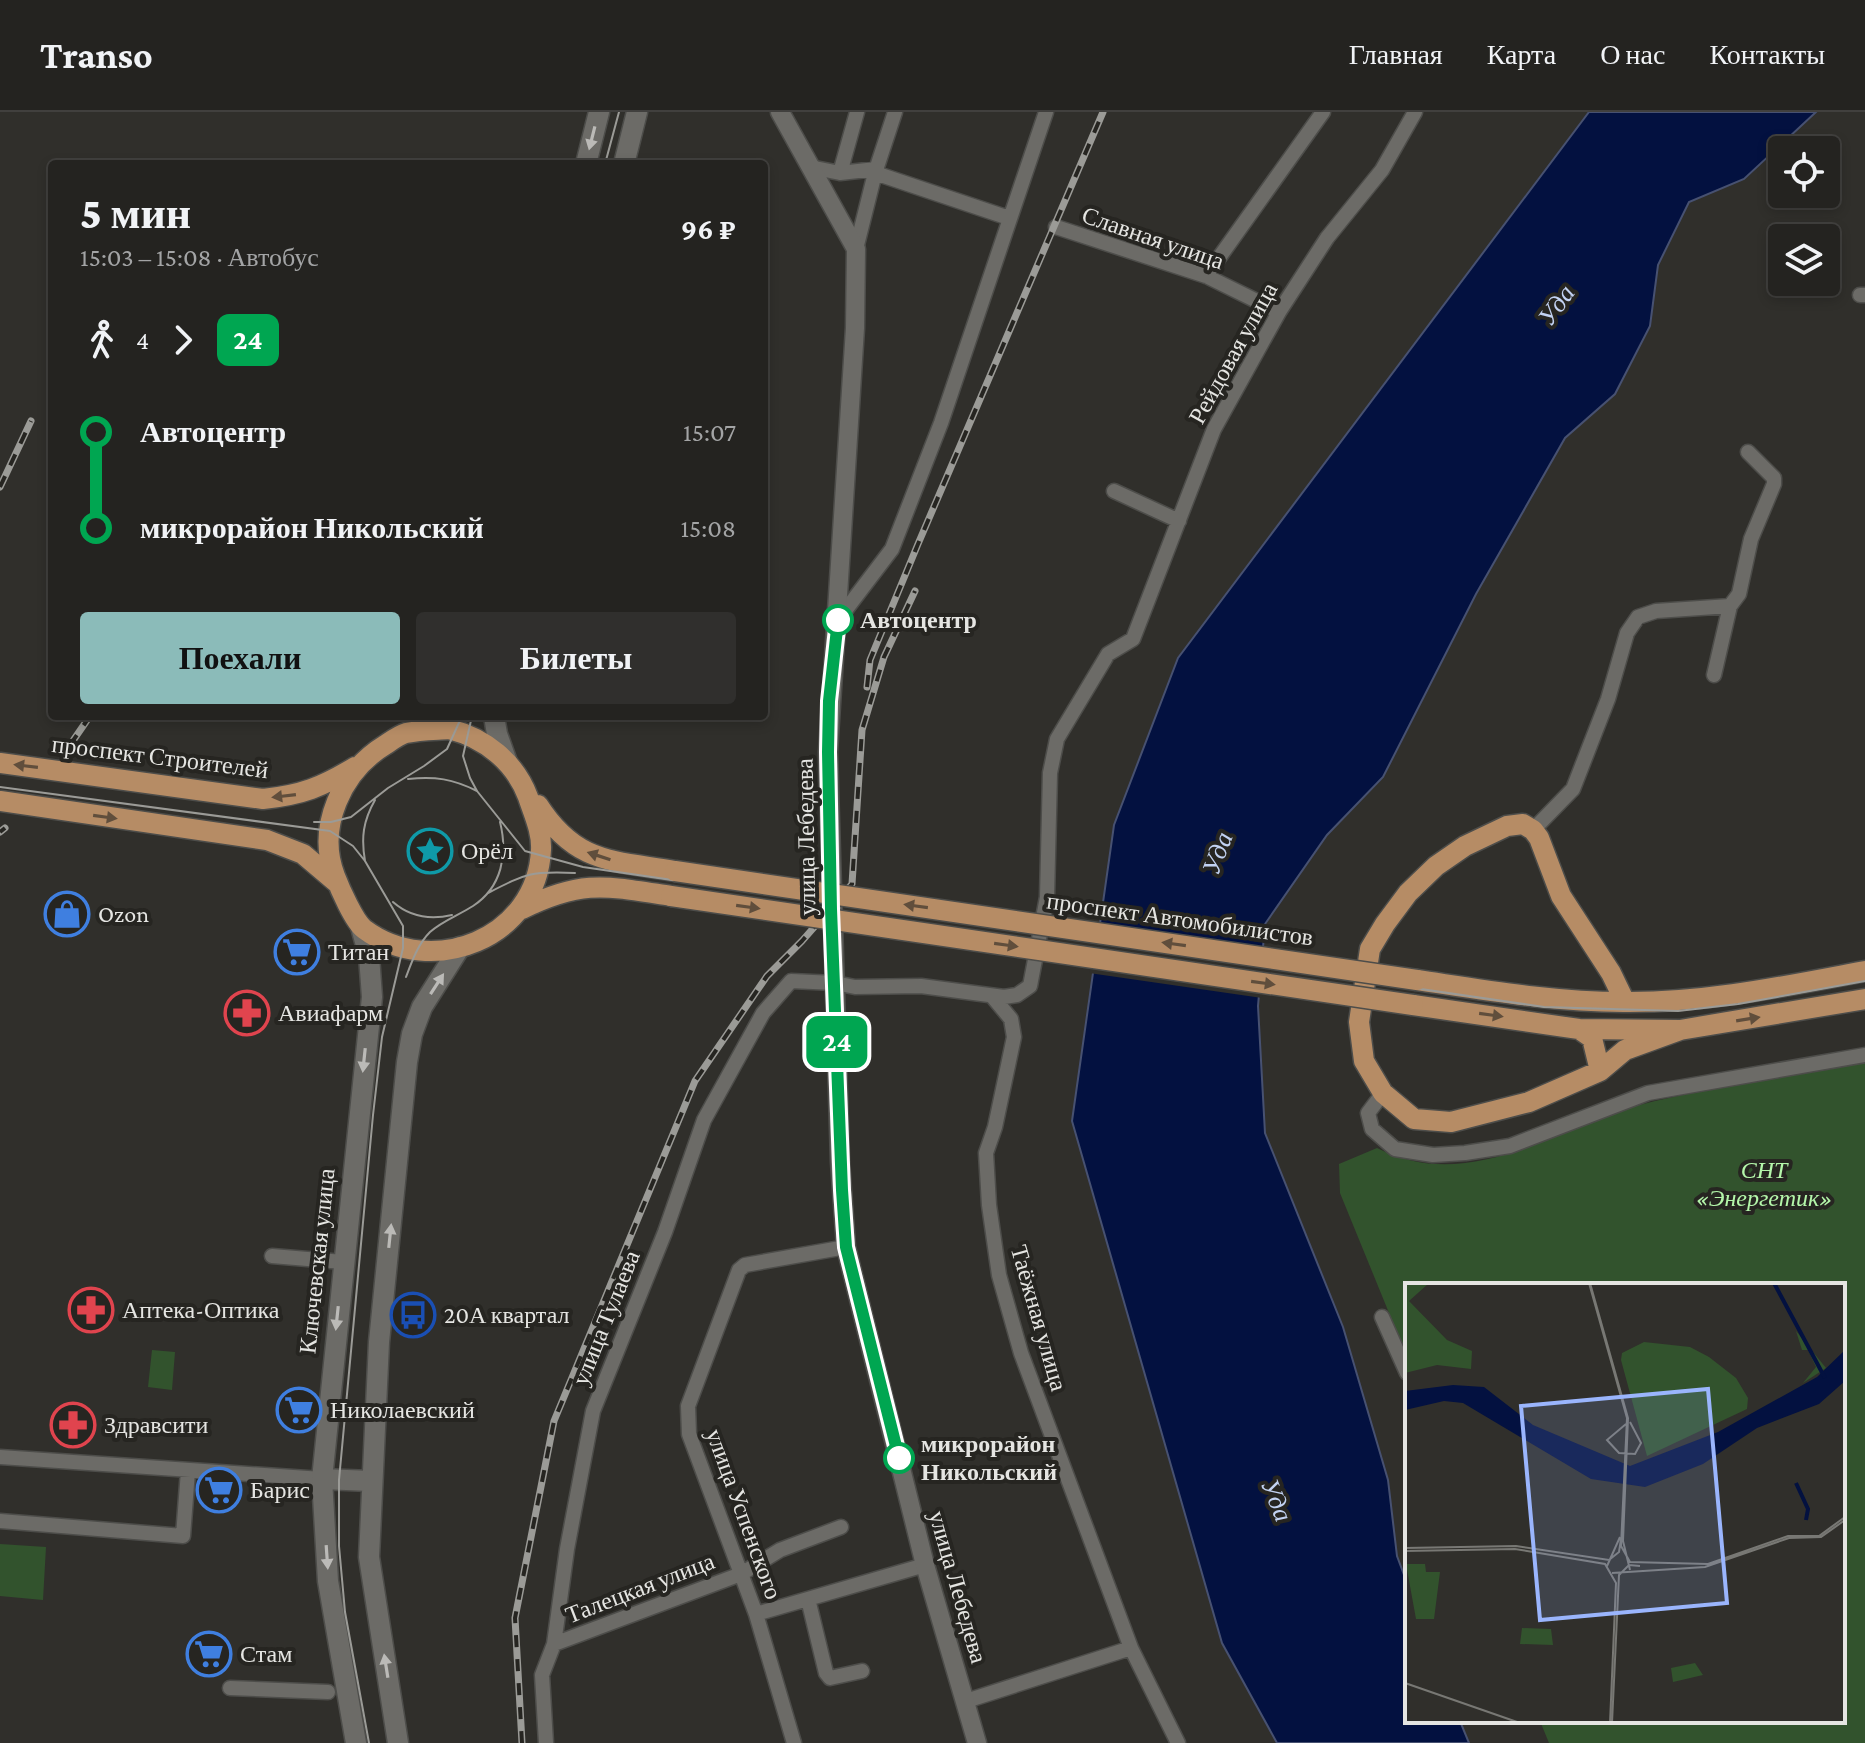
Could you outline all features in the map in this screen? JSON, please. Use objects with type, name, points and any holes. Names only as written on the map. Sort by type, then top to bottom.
[{"type":"main road","points":[[587,160],[599,112]]},
{"type":"main road","points":[[625,160],[637,112]]},
{"type":"main road","points":[[404,734],[449,729],[457,731],[488,745],[507,762],[522,782],[539,829],[541,849],[533,889],[522,909],[504,927],[481,941],[460,947],[416,952],[391,944],[361,927],[331,866],[329,850],[334,804],[355,767],[423,720]]},
{"type":"main road","points":[[495,720],[507,762]]},
{"type":"main road","name":"проспект Строителей","points":[[0,763],[263,799],[304,794],[355,767]]},
{"type":"main road","name":"проспект Автомобилистов","points":[[522,782],[550,825],[570,844],[606,859],[1417,980],[1541,997],[1625,1002],[1730,996],[1865,971]]},
{"type":"main road","points":[[0,801],[267,840],[303,854],[339,885]]},
{"type":"main road","points":[[1625,1002],[1611,973],[1561,896],[1545,852],[1533,830],[1523,824],[1507,826],[1465,846],[1436,866],[1408,893],[1385,924],[1370,949],[1359,1022],[1364,1061],[1383,1093],[1414,1119],[1451,1122],[1485,1116],[1529,1102],[1600,1071],[1625,1050],[1680,1030]]},
{"type":"main road","name":"проспект Автомобилистов","points":[[522,909],[553,893],[575,888],[620,888],[1579,1029],[1680,1030],[1865,999]]},
{"type":"main road","name":"Ключевская улица","points":[[356,1743],[328,1581],[322,1479],[372,997],[369,956],[361,927]]},
{"type":"main road","points":[[398,1743],[369,1557],[379,1342],[412,1034],[422,1007],[460,947]]},
{"type":"main road","points":[[1579,1029],[1592,1038],[1600,1071]]},
{"type":"main road","points":[[322,1479],[371,1481]]},
{"type":"street","points":[[780,112],[856,249]]},
{"type":"street","points":[[840,173],[857,112]]},
{"type":"street","name":"улица Лебедева","points":[[895,112],[856,249],[855,328],[838,620],[829,701],[831,909],[840,1162],[846,1247],[925,1565],[977,1743]]},
{"type":"street","points":[[838,620],[892,549],[941,423],[1046,112]]},
{"type":"street","points":[[1206,276],[1323,112]]},
{"type":"street","name":"Рейдовая улица","points":[[992,996],[1017,995],[1030,986],[1047,897],[1050,773],[1057,739],[1108,654],[1133,639],[1214,429],[1279,312],[1327,238],[1382,170],[1415,112]]},
{"type":"street","points":[[810,167],[840,173],[876,171],[1009,218]]},
{"type":"street","name":"Славная улица","points":[[1056,227],[1206,276],[1279,312]]},
{"type":"street","points":[[1714,675],[1730,606],[1739,594],[1751,539],[1774,484],[1774,478],[1748,452]]},
{"type":"street","points":[[1114,491],[1179,521]]},
{"type":"street","points":[[1533,830],[1573,789],[1608,699],[1627,633],[1638,617],[1656,611],[1730,606]]},
{"type":"street","name":"улица Тулаева","points":[[546,1743],[542,1675],[554,1644],[567,1549],[593,1411],[665,1232],[704,1120],[763,1013],[791,981],[835,983]]},
{"type":"street","points":[[835,983],[855,987],[949,988],[992,996]]},
{"type":"street","name":"Таёжная улица","points":[[992,996],[1011,1019],[1014,1037],[995,1127],[986,1153],[989,1205],[999,1275],[1021,1353],[1131,1648],[1178,1743]]},
{"type":"street","points":[[1383,1093],[1368,1113],[1372,1129],[1395,1149],[1433,1155],[1465,1153],[1510,1146],[1648,1093],[1865,1055]]},
{"type":"street","name":"улица Успенского","points":[[794,1743],[756,1614],[689,1434],[688,1406],[739,1270],[745,1265],[846,1247]]},
{"type":"street","points":[[272,1256],[343,1262]]},
{"type":"street","points":[[1382,1317],[1405,1369]]},
{"type":"street","points":[[0,1457],[322,1479]]},
{"type":"street","points":[[0,1521],[183,1536],[188,1471]]},
{"type":"street","name":"Талецкая улица","points":[[554,1644],[741,1574],[780,1550],[841,1527]]},
{"type":"street","points":[[756,1614],[925,1565]]},
{"type":"street","points":[[808,1599],[826,1673],[830,1678],[862,1671]]},
{"type":"street","points":[[966,1701],[1131,1648]]},
{"type":"street","points":[[230,1688],[328,1692]]},
{"type":"green space","name":"СНТ «Энергетик»","points":[[1865,1063],[1865,1743],[1549,1743],[1541,1723],[1845,1723],[1845,1283],[1405,1283],[1405,1352],[1340,1193],[1339,1164],[1377,1148],[1413,1161],[1448,1164],[1483,1160],[1518,1151],[1621,1111],[1733,1085]]},
{"type":"green space","points":[[152,1350],[175,1352],[172,1390],[148,1387]]},
{"type":"green space","points":[[0,1544],[46,1547],[43,1600],[0,1596]]},
{"type":"water","name":"Уда","points":[[1589,112],[1816,112],[1790,136],[1768,136],[1768,157],[1744,179],[1689,202],[1658,265],[1650,326],[1615,394],[1565,438],[1476,594],[1383,777],[1327,835],[1265,924],[1258,1006],[1265,1133],[1343,1327],[1388,1480],[1397,1556],[1405,1578],[1405,1723],[1461,1723],[1469,1743],[1277,1743],[1222,1643],[1072,1121],[1114,825],[1178,658]]},
{"type":"pier","points":[[1096,925],[1267,950],[1262,998],[1089,973]]},
{"type":"tram line","points":[[606,160],[619,112]]},
{"type":"tram line","points":[[314,822],[351,817],[447,749],[460,720]]},
{"type":"tram line","points":[[471,720],[463,756],[477,791],[525,851],[583,867],[1544,1007],[1678,1011],[1738,1004],[1865,981]]},
{"type":"tram line","points":[[408,779],[444,779],[477,791]]},
{"type":"tram line","points":[[0,787],[330,831],[353,846],[365,861],[403,926],[403,948],[382,1037],[339,1480],[339,1546],[345,1612],[369,1743]]},
{"type":"tram line","points":[[365,861],[364,830],[375,800]]},
{"type":"tram line","points":[[406,977],[419,947],[430,932],[473,906],[491,889],[503,858],[500,822]]},
{"type":"tram line","points":[[488,893],[530,875],[575,873]]},
{"type":"tram line","points":[[393,902],[421,916],[452,915]]},
{"type":"railway","points":[[867,687],[870,660],[1103,112]]},
{"type":"railway","points":[[0,487],[31,421]]},
{"type":"railway","points":[[522,1743],[515,1618],[554,1421],[695,1081],[767,976],[852,884],[862,730],[884,657],[915,591]]},
{"type":"railway","points":[[70,745],[87,720]]},
{"type":"railway","points":[[0,832],[5,828]]},
{"type":"bus line","name":"24","points":[[838,620],[829,701],[828,752],[840,1162],[846,1247],[899,1458]]},
{"type":"place","name":"Автоцентр","points":[[838,620]]},
{"type":"place","name":"Орёл","points":[[430,851]]},
{"type":"place","name":"Ozon","points":[[67,914]]},
{"type":"place","name":"Титан","points":[[297,952]]},
{"type":"place","name":"Авиафарм","points":[[247,1013]]},
{"type":"place","name":"Аптека-Оптика","points":[[91,1310]]},
{"type":"place","name":"20А квартал","points":[[413,1315]]},
{"type":"place","name":"Николаевский","points":[[299,1410]]},
{"type":"place","name":"Здравсити","points":[[73,1425]]},
{"type":"place","name":"микрорайон Никольский","points":[[899,1458]]},
{"type":"place","name":"Барис","points":[[219,1490]]},
{"type":"place","name":"Стам","points":[[209,1654]]}]
